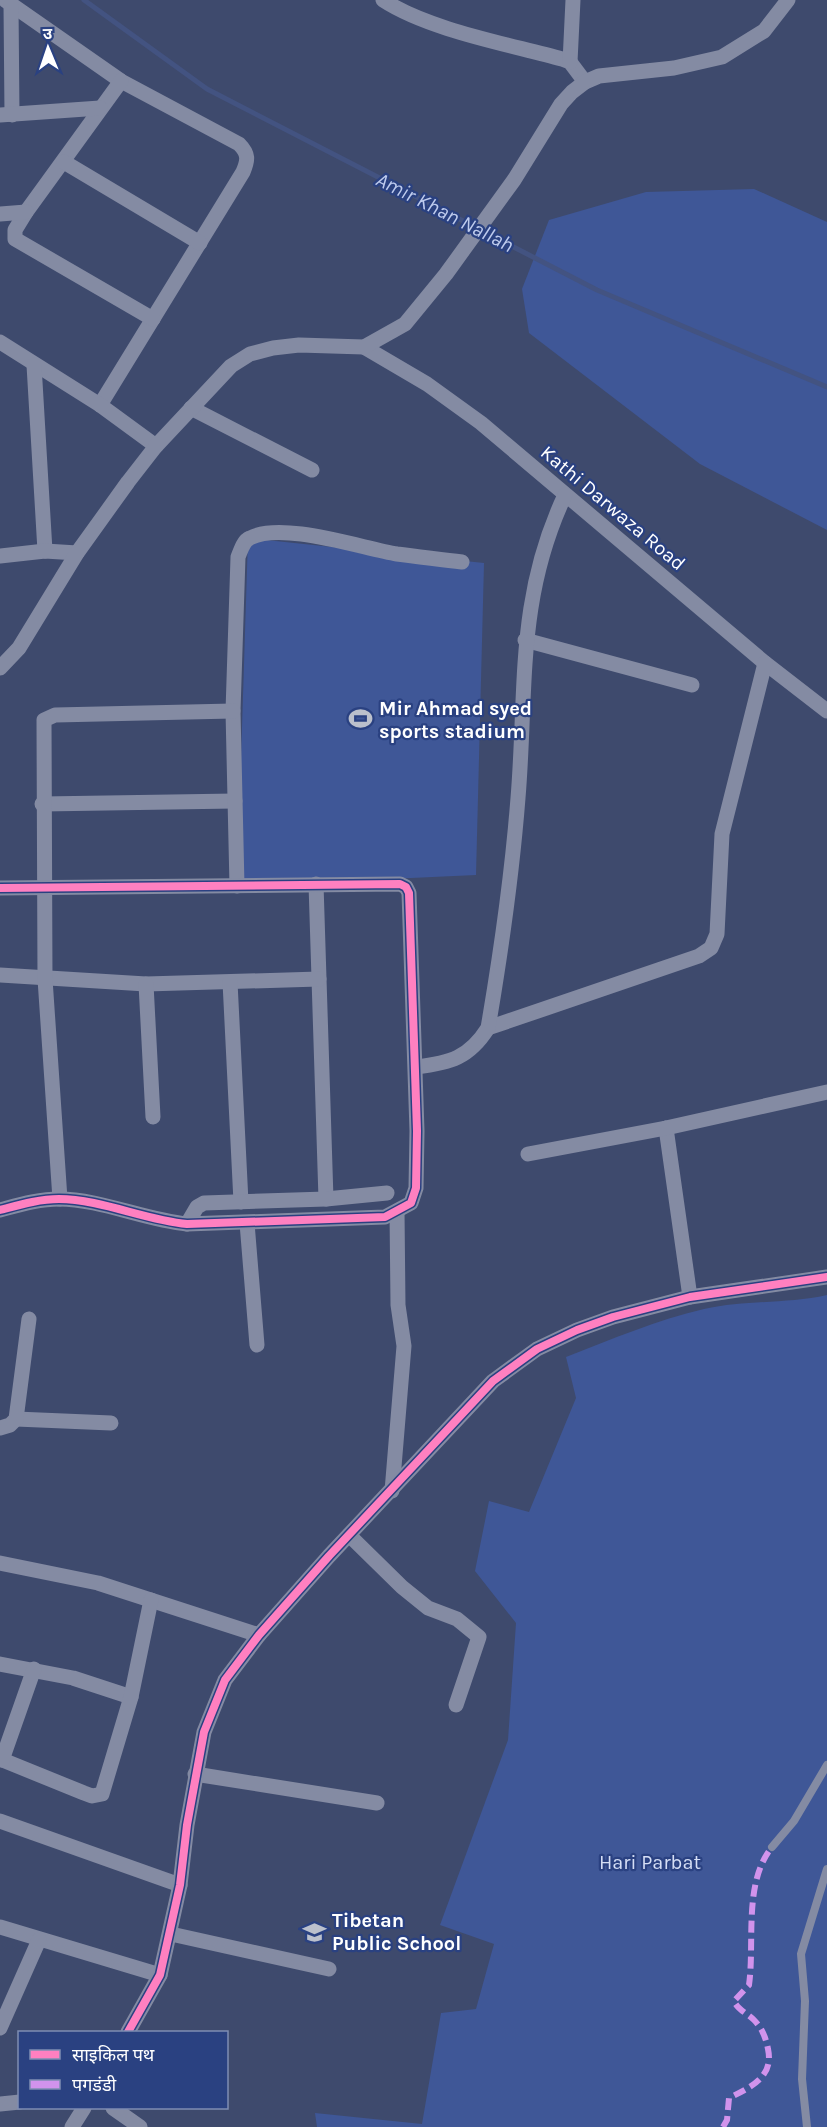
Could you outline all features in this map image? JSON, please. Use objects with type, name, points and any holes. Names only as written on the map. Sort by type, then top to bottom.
[{"type":"street","points":[[383,0],[396,8],[439,25],[570,62],[585,82]]},
{"type":"street","points":[[570,62],[573,0]]},
{"type":"street","points":[[0,668],[19,648],[77,553],[156,446],[217,378],[250,354],[299,345],[364,347],[405,324],[446,274],[514,180],[561,104],[585,82],[616,74],[699,64],[722,57],[764,31],[788,0]]},
{"type":"street","points":[[8,2],[121,81],[239,144],[246,151],[248,160],[243,172],[100,405]]},
{"type":"street","points":[[8,2],[6,115],[100,108]]},
{"type":"street","points":[[121,81],[26,212],[15,230],[15,239],[153,320]]},
{"type":"street","points":[[64,162],[200,243]]},
{"type":"street","points":[[0,214],[26,212]]},
{"type":"street","points":[[0,342],[100,405],[156,446]]},
{"type":"street","name":"Kathi Darwaza Road","points":[[364,347],[427,384],[481,423],[765,663],[827,711]]},
{"type":"street","points":[[34,364],[45,552]]},
{"type":"street","points":[[191,408],[312,470]]},
{"type":"street","points":[[416,1067],[442,1064],[460,1057],[478,1045],[488,1028],[510,887],[518,808],[525,640],[540,557],[565,495]]},
{"type":"street","points":[[237,886],[233,711],[238,557],[248,538],[266,533],[296,534],[395,554],[462,562]]},
{"type":"street","points":[[0,556],[45,552],[77,553]]},
{"type":"street","points":[[525,640],[692,685]]},
{"type":"street","points":[[0,649],[19,648]]},
{"type":"street","points":[[488,1028],[699,956],[711,948],[717,934],[722,834],[765,663]]},
{"type":"street","points":[[60,1199],[45,979],[42,726],[48,716],[233,711]]},
{"type":"street","points":[[42,804],[235,801]]},
{"type":"street","points":[[316,884],[326,1199]]},
{"type":"street","points":[[0,888],[316,884],[399,884],[406,887],[409,893],[416,1067],[416,1188],[411,1203],[385,1217],[187,1224],[164,1222],[87,1202],[60,1199],[0,1210]]},
{"type":"street","points":[[0,975],[146,984],[319,979]]},
{"type":"street","points":[[230,982],[241,1202]]},
{"type":"street","points":[[146,984],[153,1117]]},
{"type":"street","points":[[528,1154],[666,1128],[827,1092]]},
{"type":"street","points":[[666,1128],[690,1297]]},
{"type":"street","points":[[187,1224],[200,1205],[326,1199],[387,1193]]},
{"type":"street","points":[[392,1491],[404,1346],[398,1305],[397,1211]]},
{"type":"street","points":[[247,1223],[257,1345]]},
{"type":"street","points":[[129,2031],[160,1975],[171,1934],[180,1885],[195,1774],[204,1732],[225,1680],[259,1635],[349,1535],[493,1381],[537,1350],[577,1330],[613,1317],[690,1297],[827,1277]]},
{"type":"street","points":[[0,1428],[10,1425],[16,1419],[29,1319]]},
{"type":"street","points":[[16,1419],[111,1423]]},
{"type":"street","points":[[349,1535],[419,1601],[428,1608],[457,1619],[479,1637],[456,1705]]},
{"type":"street","points":[[0,1563],[98,1583],[259,1635]]},
{"type":"street","points":[[34,1670],[1,1760],[84,1793],[102,1794],[131,1697],[151,1600]]},
{"type":"street","points":[[0,1664],[73,1678],[131,1697]]},
{"type":"street","points":[[195,1774],[377,1803]]},
{"type":"street","points":[[0,1821],[180,1885]]},
{"type":"street","points":[[0,1927],[160,1975]]},
{"type":"street","points":[[171,1934],[329,1969]]},
{"type":"street","points":[[0,2028],[39,1940]]},
{"type":"street","points":[[0,2104],[18,2102]]},
{"type":"street","points":[[72,2127],[83,2109]]},
{"type":"street","points":[[114,2109],[140,2127]]},
{"type":"lane","points":[[772,1847],[794,1821],[827,1765]]},
{"type":"lane","points":[[807,2127],[802,2079],[805,2001],[801,1954],[827,1869]]},
{"type":"green space","points":[[754,189],[827,222],[827,530],[700,464],[529,333],[522,289],[549,220],[646,192]]},
{"type":"green space","name":"Mir Ahmad syed sports stadium","points":[[248,538],[484,563],[476,875],[237,886]]},
{"type":"green space","name":"Hari Parbat","points":[[827,1295],[827,2127],[317,2127],[315,2113],[422,2124],[441,2013],[476,2009],[494,1944],[440,1925],[508,1740],[516,1623],[475,1571],[489,1501],[529,1512],[576,1398],[566,1357],[686,1313],[719,1306],[797,1300]]},
{"type":"waterway","name":"Amir Khan Nallah","points":[[84,0],[207,89],[597,290],[827,387]]},
{"type":"marked path","points":[[723,2127],[727,2120],[729,2098],[753,2085],[768,2067],[768,2049],[763,2033],[757,2023],[734,2001],[749,1985],[754,1895],[757,1878],[772,1847]]},
{"type":"cycle path","points":[[0,888],[400,884],[406,887],[409,893],[417,1131],[416,1188],[411,1203],[385,1217],[187,1224],[90,1202],[59,1199],[37,1201],[0,1210]]},
{"type":"cycle path","points":[[129,2031],[160,1975],[180,1885],[187,1825],[204,1732],[225,1680],[259,1635],[329,1556],[493,1381],[537,1349],[577,1330],[613,1317],[690,1297],[827,1277]]},
{"type":"place","name":"Mir Ahmad syed sports stadium","points":[[361,719]]},
{"type":"place","name":"Tibetan Public School","points":[[314,1932]]}]
